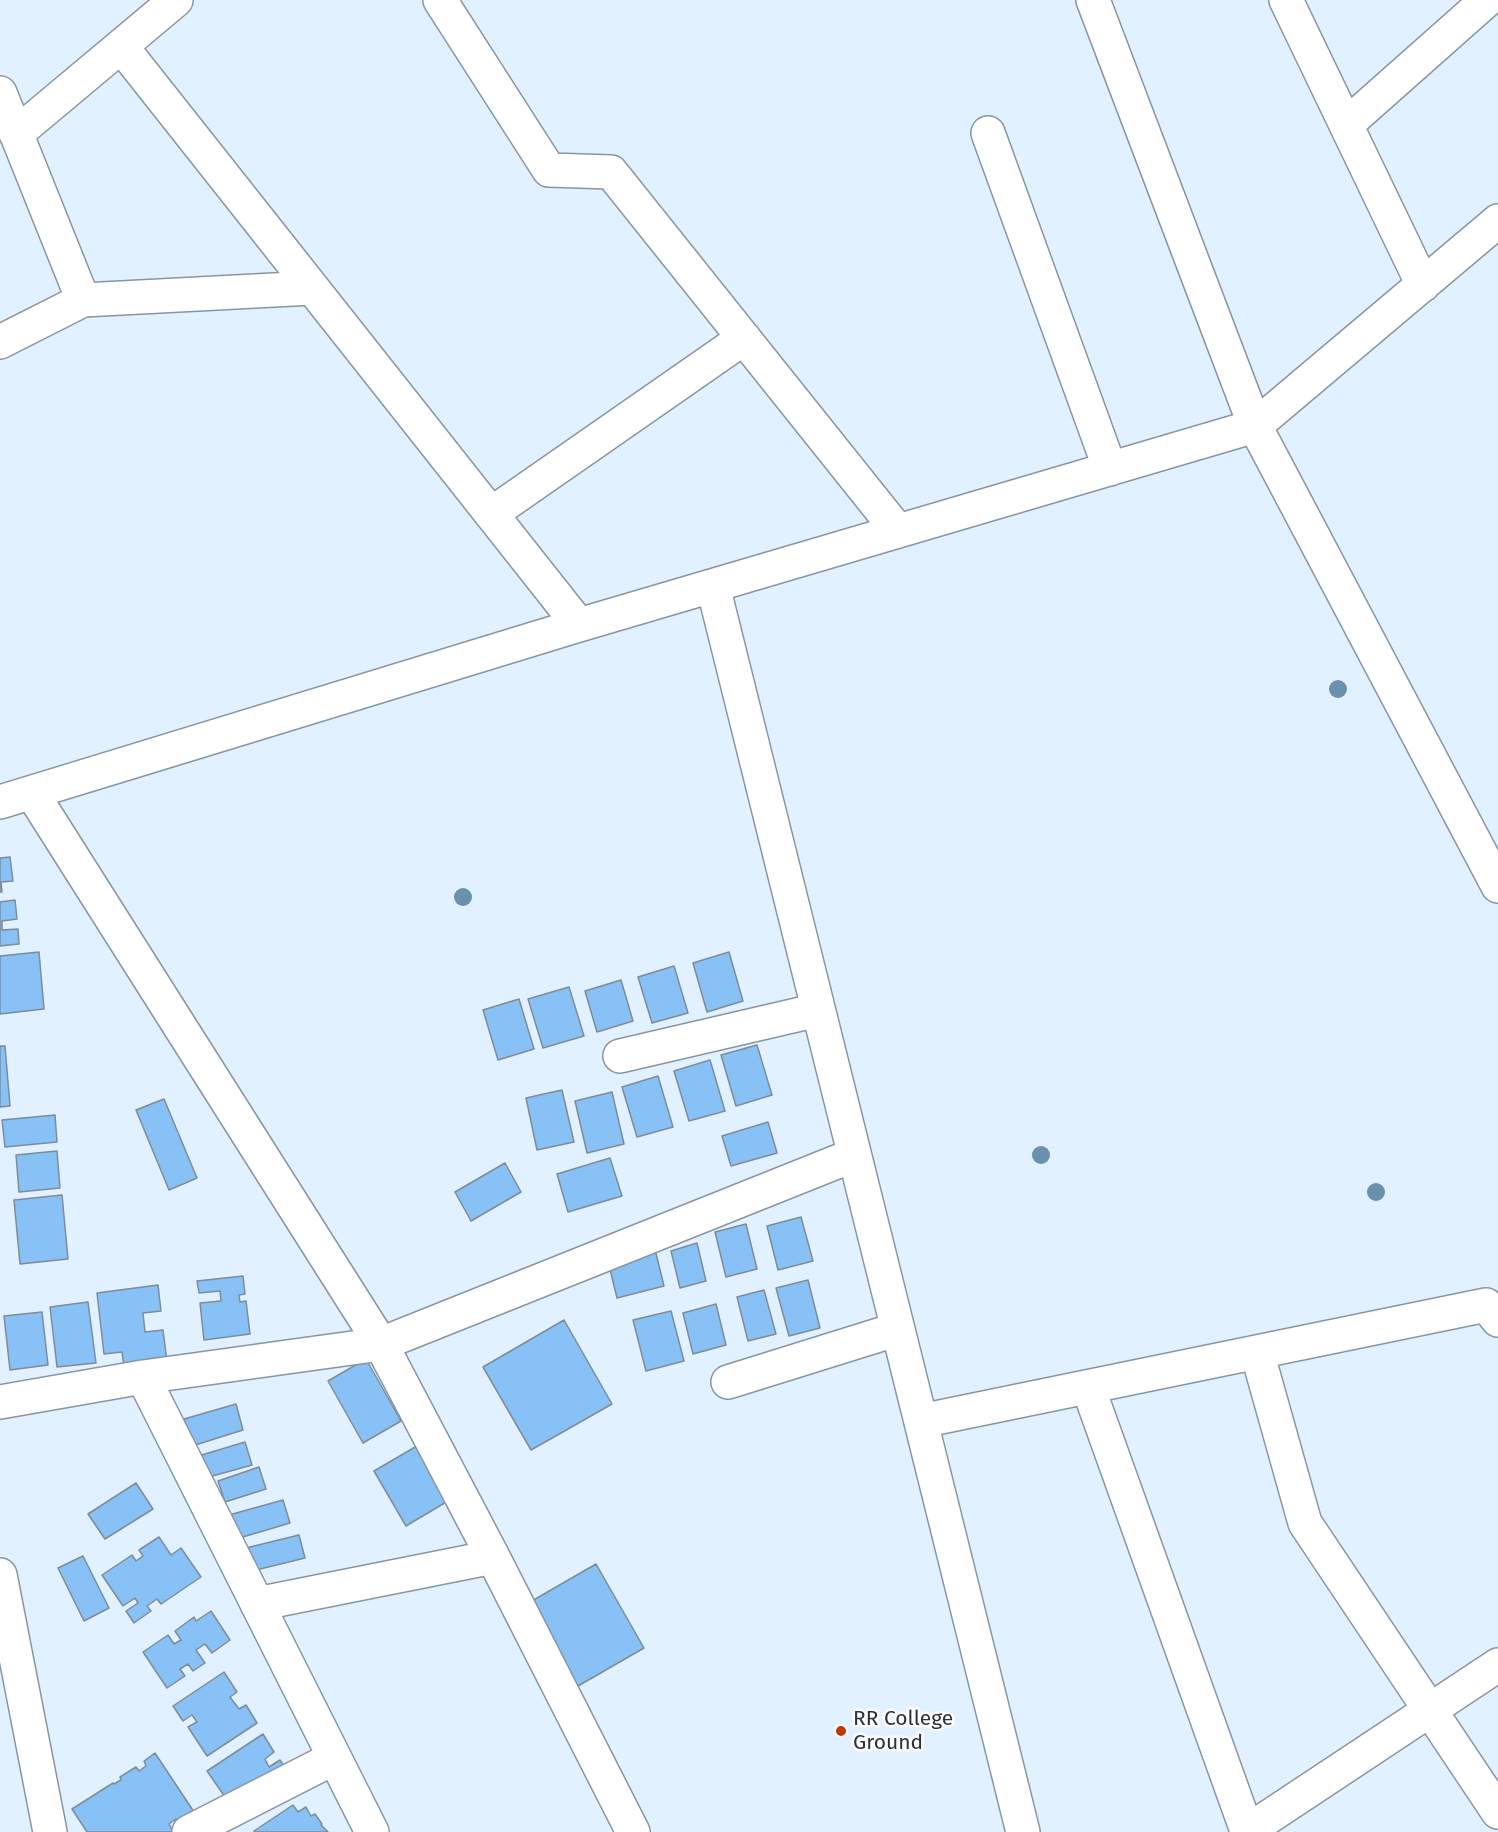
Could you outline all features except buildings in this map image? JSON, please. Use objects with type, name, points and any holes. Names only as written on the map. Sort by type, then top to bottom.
[{"type":"street","points":[[16,134],[176,0]]},
{"type":"street","points":[[440,0],[549,170],[611,172],[898,531]]},
{"type":"street","points":[[1093,0],[1255,426],[1498,886]]},
{"type":"street","points":[[1286,0],[1422,285]]},
{"type":"street","points":[[1346,125],[1487,0]]},
{"type":"street","points":[[122,46],[579,625]]},
{"type":"street","points":[[0,93],[83,300]]},
{"type":"street","points":[[988,133],[1110,469]]},
{"type":"street","points":[[0,802],[579,625],[1255,426],[1498,221]]},
{"type":"street","points":[[0,342],[83,300],[312,288]]},
{"type":"street","points":[[491,514],[744,338]]},
{"type":"street","points":[[713,586],[1023,1832]]},
{"type":"street","points":[[32,793],[381,1344],[494,1557],[633,1832]]},
{"type":"street","points":[[620,1056],[818,1010]]},
{"type":"street","points":[[0,1402],[143,1377],[381,1344],[855,1155]]},
{"type":"street","points":[[921,1421],[1486,1305],[1498,1320]]},
{"type":"street","points":[[728,1382],[898,1329]]},
{"type":"street","points":[[1257,1352],[1305,1523],[1498,1812]]},
{"type":"street","points":[[143,1377],[372,1832]]},
{"type":"street","points":[[1088,1387],[1246,1832],[1498,1665]]},
{"type":"street","points":[[257,1604],[494,1557]]},
{"type":"street","points":[[0,1575],[50,1832]]},
{"type":"street","points":[[189,1832],[334,1758]]},
{"type":"place","name":"RR College Ground","points":[[841,1731]]}]
